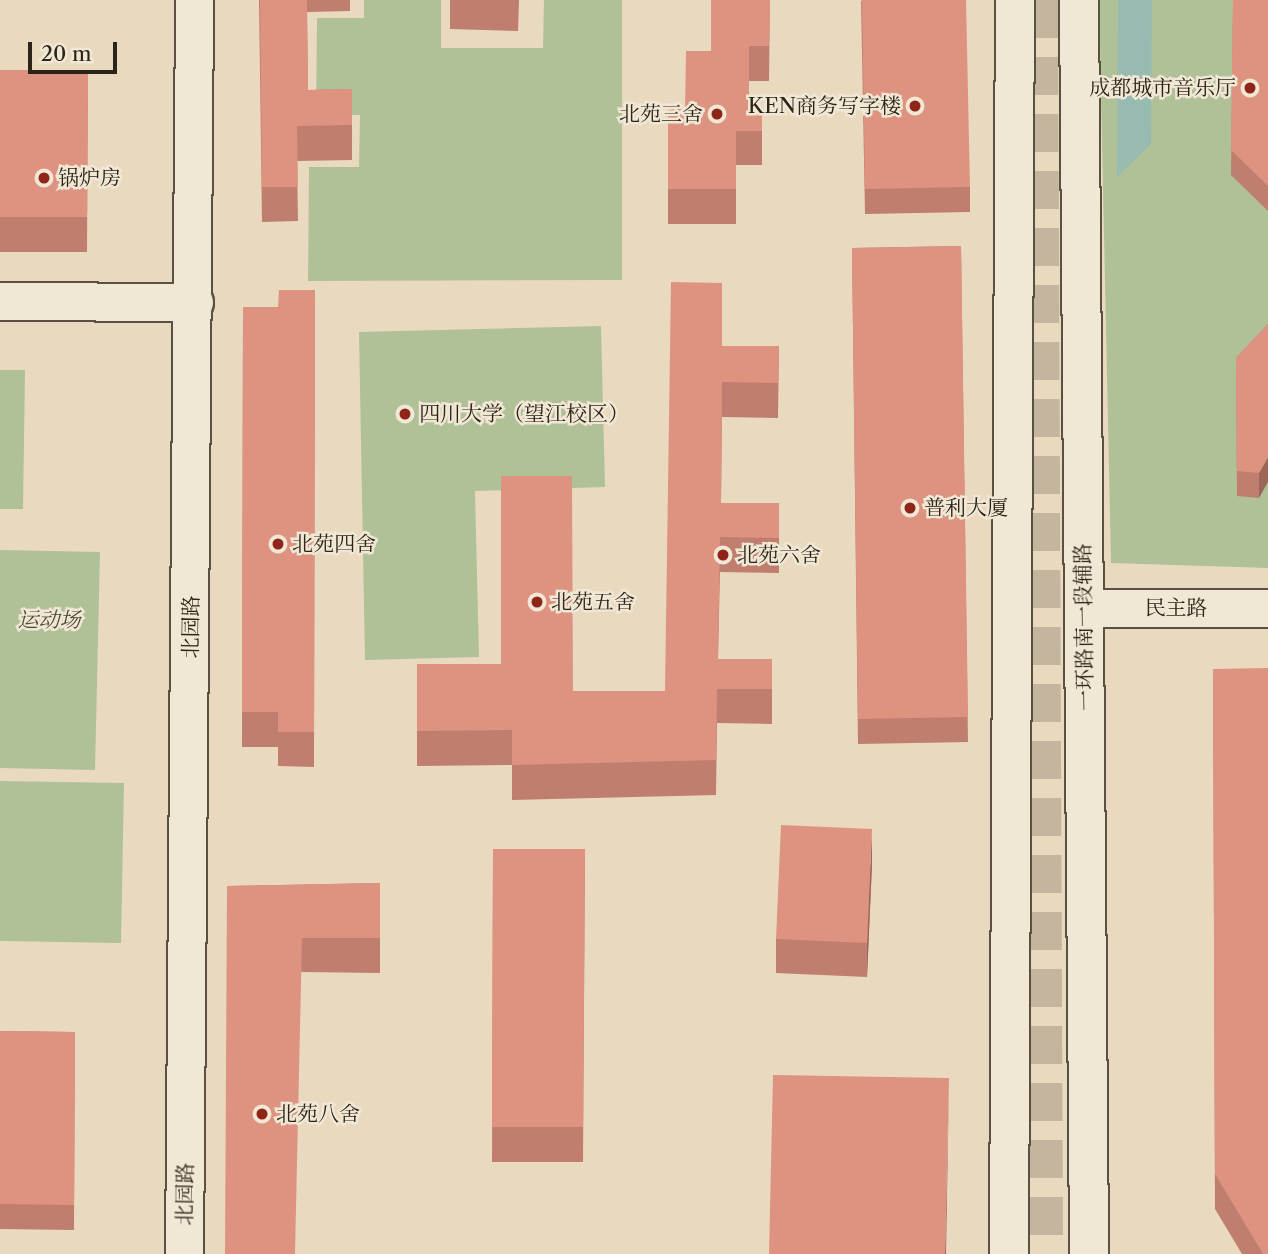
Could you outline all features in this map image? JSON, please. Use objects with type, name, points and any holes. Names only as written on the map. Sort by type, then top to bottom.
[{"type":"main road","points":[[1009,1254],[1015,0]]},
{"type":"main road","name":"一环路南一段辅路","points":[[1079,0],[1089,1254]]},
{"type":"street","name":"北园路","points":[[184,1254],[194,302],[194,0]]},
{"type":"street","points":[[0,301],[194,302]]},
{"type":"street","name":"民主路","points":[[1084,608],[1268,608]]},
{"type":"green space","points":[[364,0],[441,0],[441,48],[543,48],[544,0],[622,0],[622,280],[308,281],[309,167],[359,167],[360,115],[316,115],[317,18],[364,18]]},
{"type":"green space","points":[[1099,0],[1268,0],[1268,568],[1111,563]]},
{"type":"green space","points":[[601,326],[605,487],[475,491],[479,657],[365,660],[359,332]]},
{"type":"green space","points":[[0,370],[25,370],[23,509],[0,509]]},
{"type":"green space","name":"运动场","points":[[0,550],[100,552],[95,770],[0,768]]},
{"type":"green space","points":[[0,781],[124,783],[121,943],[0,941]]},
{"type":"water","points":[[1118,0],[1152,0],[1151,144],[1117,177]]},
{"type":"building","points":[[260,0],[307,0],[308,90],[352,89],[352,125],[297,126],[298,187],[262,187]]},
{"type":"building","name":"北苑三舍","points":[[711,0],[770,0],[769,46],[749,46],[749,106],[762,107],[762,131],[736,131],[736,189],[668,189],[668,110],[685,109],[686,51],[711,51]]},
{"type":"building","name":"KEN商务写字楼","points":[[862,0],[966,0],[970,187],[865,189]]},
{"type":"building","name":"成都城市音乐厅","points":[[1233,0],[1268,0],[1268,186],[1231,150]]},
{"type":"building","name":"锅炉房","points":[[0,70],[88,70],[87,217],[0,217]]},
{"type":"building","name":"普利大厦","points":[[961,246],[968,717],[858,719],[852,248]]},
{"type":"building","points":[[671,282],[722,283],[722,346],[779,346],[778,383],[722,382],[721,503],[779,503],[779,538],[720,537],[718,659],[772,659],[772,689],[717,689],[716,760],[512,765],[512,730],[417,731],[417,664],[501,664],[501,476],[572,476],[573,691],[665,691]]},
{"type":"building","name":"北苑四舍","points":[[279,290],[315,290],[314,732],[278,732],[278,712],[242,712],[243,307],[278,307]]},
{"type":"building","points":[[1268,324],[1268,457],[1259,473],[1237,471],[1236,358]]},
{"type":"building","points":[[1268,668],[1268,1254],[1263,1254],[1215,1174],[1213,669]]},
{"type":"building","points":[[781,825],[872,829],[867,943],[776,939]]},
{"type":"building","points":[[493,849],[585,849],[583,1127],[492,1127]]},
{"type":"building","name":"北苑八舍","points":[[380,883],[380,938],[302,938],[295,1254],[225,1254],[227,886]]},
{"type":"building","points":[[0,1031],[75,1032],[74,1205],[0,1204]]},
{"type":"building","points":[[773,1075],[949,1078],[945,1254],[769,1254]]},
{"type":"tunnel","points":[[1039,0],[1044,1254]]},
{"type":"place","name":"成都城市音乐厅","points":[[1250,88]]},
{"type":"place","name":"KEN商务写字楼","points":[[915,106]]},
{"type":"place","name":"北苑三舍","points":[[717,114]]},
{"type":"place","name":"锅炉房","points":[[44,178]]},
{"type":"place","name":"四川大学（望江校区）","points":[[405,414]]},
{"type":"place","name":"普利大厦","points":[[910,508]]},
{"type":"place","name":"北苑四舍","points":[[278,544]]},
{"type":"place","name":"北苑六舍","points":[[723,555]]},
{"type":"place","name":"北苑五舍","points":[[537,602]]},
{"type":"place","name":"北苑八舍","points":[[262,1114]]}]
